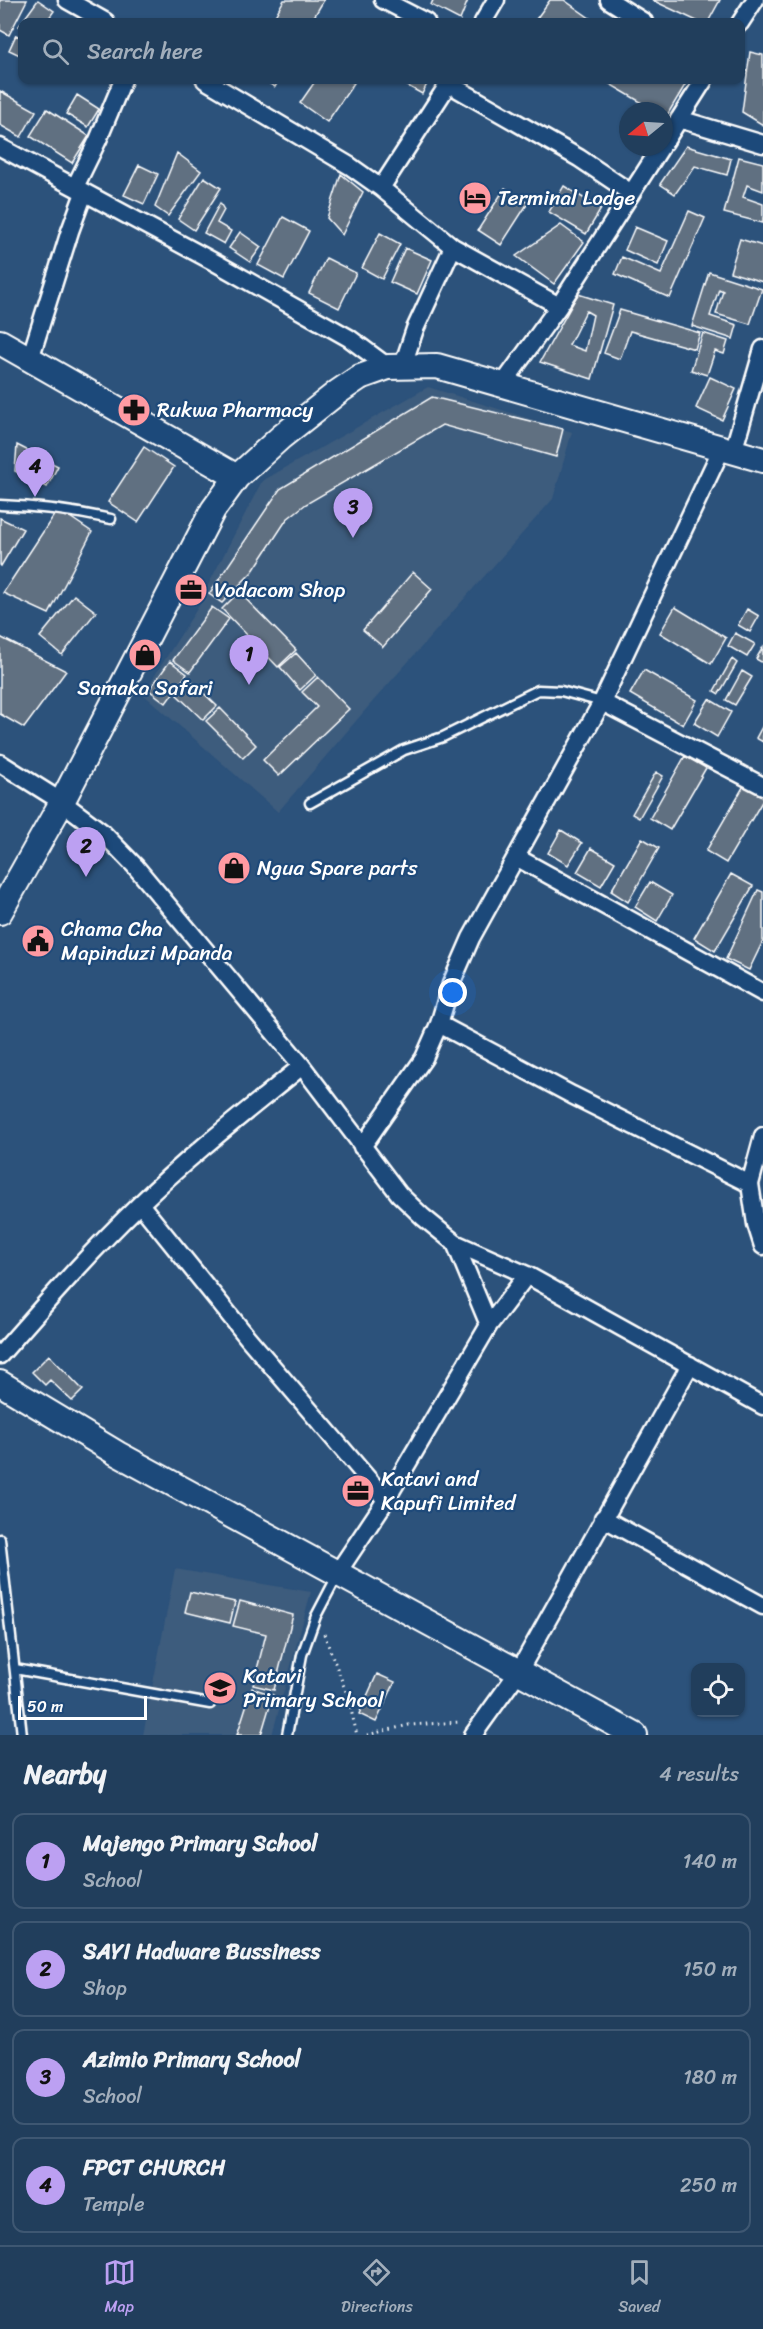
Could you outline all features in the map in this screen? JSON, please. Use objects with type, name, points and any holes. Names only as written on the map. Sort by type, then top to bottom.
[{"type":"street","points":[[67,0],[99,18]]},
{"type":"street","points":[[383,0],[418,18]]},
{"type":"street","points":[[485,18],[496,0]]},
{"type":"street","points":[[609,0],[638,18]]},
{"type":"street","points":[[744,18],[755,0]]},
{"type":"street","points":[[30,359],[70,231],[79,190],[121,84]]},
{"type":"street","points":[[212,84],[350,166],[381,188],[453,247],[559,306]]},
{"type":"street","points":[[381,188],[449,84]]},
{"type":"street","points":[[453,84],[579,158],[631,193]]},
{"type":"street","points":[[673,129],[702,84]]},
{"type":"street","points":[[680,119],[763,144]]},
{"type":"street","points":[[0,147],[216,263],[396,366]]},
{"type":"street","points":[[503,384],[559,306],[655,156]]},
{"type":"street","points":[[396,366],[453,247]]},
{"type":"street","points":[[0,342],[237,477]]},
{"type":"street","points":[[362,1147],[424,1058],[471,938],[602,702],[728,450],[763,349]]},
{"type":"street","points":[[0,912],[62,802],[213,510],[237,477],[281,437],[360,377],[396,366],[437,366],[763,460]]},
{"type":"street","points":[[602,702],[763,786]]},
{"type":"street","points":[[0,763],[62,802],[103,833],[135,866],[302,1066],[399,1194],[423,1218],[455,1243],[526,1275],[763,1406]]},
{"type":"street","points":[[516,857],[763,993]]},
{"type":"street","points":[[439,1024],[572,1095],[750,1184]]},
{"type":"street","points":[[0,1355],[56,1291],[140,1204],[216,1136],[302,1066]]},
{"type":"street","points":[[763,1136],[750,1184],[756,1224],[763,1246]]},
{"type":"street","points":[[140,1204],[248,1338],[386,1500]]},
{"type":"street","points":[[455,1243],[489,1325]]},
{"type":"street","points":[[338,1572],[386,1500],[489,1325],[526,1275]]},
{"type":"street","points":[[477,1728],[519,1671],[690,1365]]},
{"type":"street","points":[[0,1383],[118,1454],[635,1735]]},
{"type":"street","points":[[603,1518],[763,1606]]},
{"type":"lane","points":[[0,505],[45,507],[111,519]]},
{"type":"lane","points":[[310,803],[404,750],[443,737],[538,690],[561,691],[602,702]]},
{"type":"lane","points":[[0,1539],[22,1735]]},
{"type":"lane","points":[[287,1735],[302,1655],[316,1616],[338,1572]]},
{"type":"lane","points":[[15,1669],[210,1704]]},
{"type":"path","points":[[316,1616],[337,1663],[357,1735]]},
{"type":"path","points":[[367,1735],[409,1725],[477,1728]]},
{"type":"shaded area","points":[[428,387],[572,432],[553,499],[278,812],[143,694],[202,601],[262,481]]},
{"type":"shaded area","points":[[175,1569],[311,1592],[272,1735],[143,1735]]},
{"type":"building","points":[[0,0],[27,0],[9,35],[0,30]]},
{"type":"building","points":[[38,0],[54,11],[49,18],[25,18]]},
{"type":"building","points":[[284,0],[324,0],[313,18],[275,16]]},
{"type":"building","points":[[433,0],[468,0],[461,18],[456,18],[431,5]]},
{"type":"building","points":[[550,0],[564,0],[590,18],[537,18]]},
{"type":"building","points":[[652,0],[720,0],[710,18],[690,18]]},
{"type":"building","points":[[16,35],[18,36],[18,54],[9,50]]},
{"type":"building","points":[[750,52],[763,55],[763,125],[742,112]]},
{"type":"building","points":[[313,84],[353,84],[327,122],[300,103]]},
{"type":"building","points":[[404,84],[427,84],[422,94]]},
{"type":"building","points":[[610,84],[686,84],[673,105],[673,102],[641,102]]},
{"type":"building","points":[[0,91],[36,111],[21,137],[0,125]]},
{"type":"building","points":[[77,95],[99,109],[88,127],[66,114]]},
{"type":"building","points":[[47,109],[89,136],[72,163],[30,136]]},
{"type":"building","points":[[686,146],[731,159],[727,175],[695,166],[675,194],[660,184]]},
{"type":"building","points":[[177,153],[201,171],[168,216],[155,207]]},
{"type":"building","points":[[739,157],[763,163],[763,191],[747,185],[743,197],[763,204],[763,223],[724,213]]},
{"type":"building","points":[[139,165],[158,174],[144,204],[124,195]]},
{"type":"building","points":[[341,174],[363,192],[342,235],[327,218]]},
{"type":"building","points":[[204,177],[221,188],[194,230],[178,219]]},
{"type":"building","points":[[564,186],[601,209],[586,234],[549,212]]},
{"type":"building","points":[[505,188],[528,203],[501,245],[478,230]]},
{"type":"building","points":[[220,203],[224,210],[217,223],[231,231],[224,244],[204,233]]},
{"type":"building","points":[[689,211],[705,218],[670,298],[615,274],[622,257],[661,274]]},
{"type":"building","points":[[283,217],[309,231],[284,279],[258,265]]},
{"type":"building","points":[[561,225],[584,242],[554,284],[516,256]]},
{"type":"building","points":[[635,227],[668,241],[658,265],[625,250]]},
{"type":"building","points":[[240,232],[261,247],[250,262],[229,248]]},
{"type":"building","points":[[380,233],[400,244],[382,279],[362,268]]},
{"type":"building","points":[[740,239],[763,246],[763,282],[730,272]]},
{"type":"building","points":[[405,248],[432,260],[417,294],[390,282]]},
{"type":"building","points":[[326,258],[356,273],[339,308],[309,293]]},
{"type":"building","points":[[709,272],[762,289],[750,324],[716,314],[723,291],[719,289],[710,316],[737,325],[733,339],[692,326]]},
{"type":"building","points":[[578,294],[613,305],[592,379],[540,362]],"holes":[[[586,311],[593,315],[585,351],[569,345]]]},
{"type":"building","points":[[620,310],[700,333],[695,349],[630,331],[620,359],[604,353]]},
{"type":"building","points":[[703,333],[728,341],[724,354],[715,351],[707,375],[691,370]]},
{"type":"building","points":[[710,377],[736,389],[722,420],[696,408]]},
{"type":"building","points":[[432,397],[563,429],[556,457],[442,425],[306,504],[287,519],[253,571],[222,603],[209,594],[280,489]]},
{"type":"building","points":[[17,445],[58,466],[47,487],[15,471]]},
{"type":"building","points":[[144,447],[174,467],[138,522],[108,502]]},
{"type":"building","points":[[58,509],[92,532],[49,614],[3,593]]},
{"type":"building","points":[[0,518],[23,529],[1,566],[0,565]]},
{"type":"building","points":[[413,572],[432,589],[383,647],[363,630]]},
{"type":"building","points":[[239,592],[296,650],[278,667],[222,609]]},
{"type":"building","points":[[74,595],[96,612],[62,655],[40,637]]},
{"type":"building","points":[[212,607],[229,619],[190,672],[173,660]]},
{"type":"building","points":[[675,607],[726,638],[711,664],[660,633]]},
{"type":"building","points":[[747,609],[759,616],[750,632],[738,625]]},
{"type":"building","points":[[735,633],[755,644],[747,657],[728,646]]},
{"type":"building","points":[[0,637],[66,671],[24,728],[0,714]]},
{"type":"building","points":[[763,647],[763,663],[756,659]]},
{"type":"building","points":[[296,653],[316,675],[300,690],[280,667]]},
{"type":"building","points":[[732,659],[737,663],[719,694],[714,691]]},
{"type":"building","points":[[170,661],[187,674],[166,703],[149,690]]},
{"type":"building","points":[[644,670],[697,700],[683,725],[630,694]]},
{"type":"building","points":[[742,671],[752,677],[735,705],[726,700]]},
{"type":"building","points":[[318,677],[349,709],[279,776],[263,760],[317,707],[302,692]]},
{"type":"building","points":[[191,681],[217,706],[203,720],[177,695]]},
{"type":"building","points":[[709,699],[731,712],[717,737],[694,723]]},
{"type":"building","points":[[220,708],[256,745],[243,758],[206,721]]},
{"type":"building","points":[[763,725],[763,742],[756,738]]},
{"type":"building","points":[[685,756],[706,768],[670,830],[650,818]]},
{"type":"building","points":[[656,772],[663,776],[639,818],[632,814]]},
{"type":"building","points":[[746,782],[763,792],[763,800],[726,863],[706,851]]},
{"type":"building","points":[[561,830],[582,843],[568,865],[548,853]]},
{"type":"building","points":[[642,838],[659,848],[628,902],[611,891]]},
{"type":"building","points":[[591,848],[615,862],[601,886],[577,872]]},
{"type":"building","points":[[731,874],[753,886],[715,951],[694,938]]},
{"type":"building","points":[[650,882],[672,895],[657,921],[635,907]]},
{"type":"building","points":[[758,890],[763,892],[763,941],[749,970],[726,959]]},
{"type":"building","points":[[49,1355],[83,1390],[72,1401],[50,1380],[45,1385],[32,1372]]},
{"type":"building","points":[[190,1592],[235,1602],[230,1623],[185,1612]]},
{"type":"building","points":[[240,1601],[293,1615],[274,1690],[253,1685],[266,1634],[233,1626]]},
{"type":"building","points":[[377,1674],[395,1682],[376,1722],[359,1714]]},
{"type":"building","points":[[252,1688],[273,1695],[261,1735],[237,1735]]},
{"type":"place","name":"Terminal Lodge","points":[[475,198]]},
{"type":"place","name":"Rukwa Pharmacy","points":[[134,410]]},
{"type":"place","name":"FPCT CHURCH","points":[[35,497]]},
{"type":"place","name":"Azimio Primary School","points":[[353,538]]},
{"type":"place","name":"Vodacom Shop","points":[[191,590]]},
{"type":"place","name":"Samaka Safari","points":[[145,655]]},
{"type":"place","name":"Majengo Primary School","points":[[249,685]]},
{"type":"place","name":"Ngua Spare parts","points":[[234,868]]},
{"type":"place","name":"SAYI Hadware Bussiness","points":[[86,877]]},
{"type":"place","name":"Chama Cha Mapinduzi Mpanda","points":[[38,941]]},
{"type":"place","name":"Katavi and Kapufi Limited","points":[[358,1491]]},
{"type":"place","name":"Katavi Primary School","points":[[220,1688]]}]
